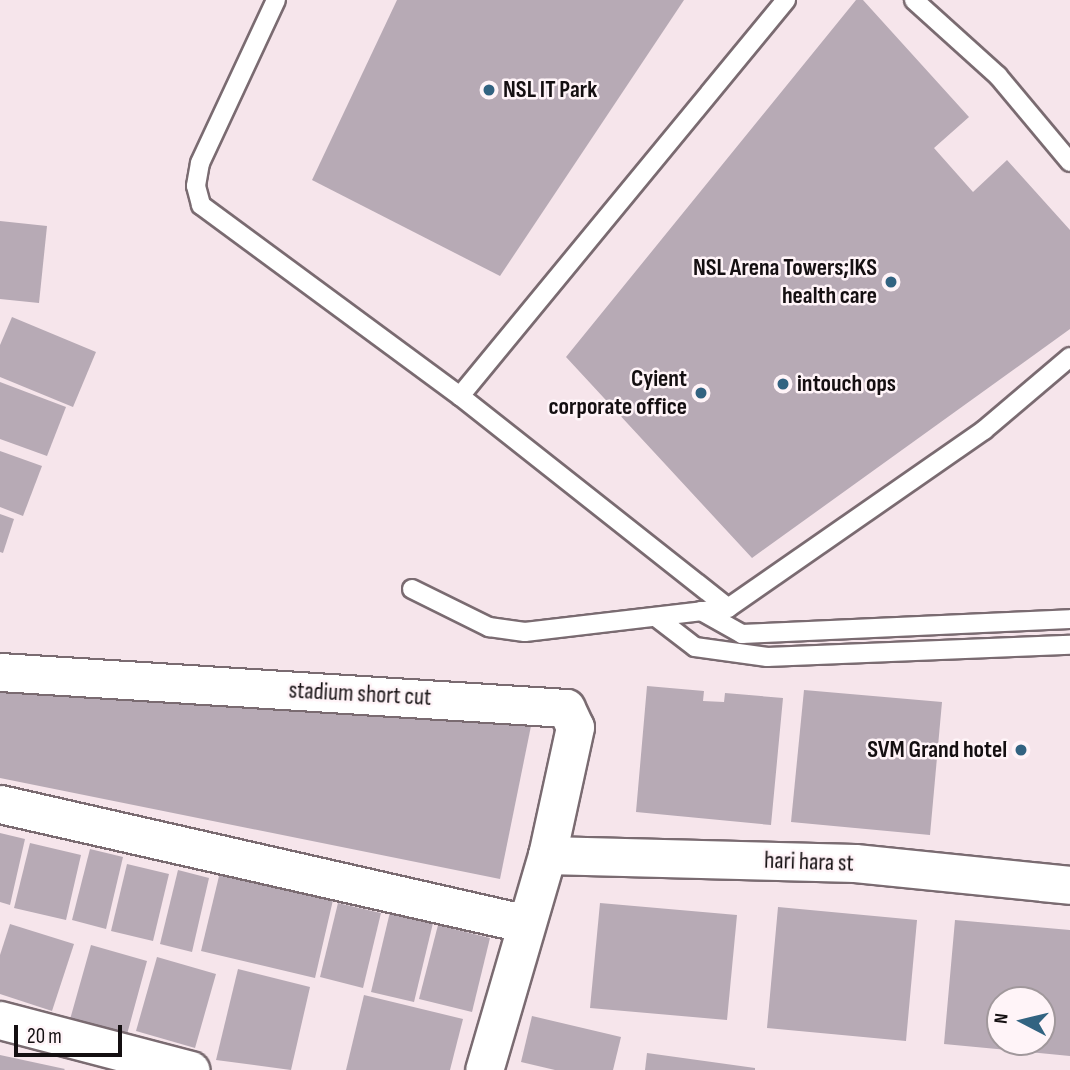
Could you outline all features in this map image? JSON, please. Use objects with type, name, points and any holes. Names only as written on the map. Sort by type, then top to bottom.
[{"type":"street","name":"stadium short cut","points":[[0,672],[566,708],[575,727],[547,855]]},
{"type":"street","points":[[0,804],[523,923]]},
{"type":"street","name":"hari hara st","points":[[547,855],[855,863],[1070,885]]},
{"type":"street","points":[[484,1070],[523,923],[547,855]]},
{"type":"street","points":[[0,1020],[191,1070]]},
{"type":"lane","points":[[276,0],[200,163],[195,186],[201,205],[460,396],[728,608]]},
{"type":"lane","points":[[460,396],[786,0]]},
{"type":"lane","points":[[914,0],[998,76],[1070,162]]},
{"type":"lane","points":[[412,589],[489,627],[513,630],[728,608],[984,430],[1070,357]]},
{"type":"lane","points":[[701,611],[743,634],[1070,619]]},
{"type":"lane","points":[[656,617],[695,647],[767,657],[1070,645]]},
{"type":"building","name":"NSL IT Park","points":[[397,0],[684,0],[500,276],[312,180]]},
{"type":"building","points":[[856,0],[863,0],[969,117],[934,148],[973,192],[1007,160],[1070,230],[1070,329],[752,558],[566,357]]},
{"type":"building","points":[[0,221],[47,226],[39,303],[0,299]]},
{"type":"building","points":[[12,317],[96,352],[73,407],[0,377],[0,345]]},
{"type":"building","points":[[0,382],[66,407],[47,456],[0,439]]},
{"type":"building","points":[[0,451],[42,466],[23,516],[0,507]]},
{"type":"building","points":[[0,514],[14,519],[3,553],[0,552]]},
{"type":"building","points":[[0,679],[532,721],[500,879],[0,778]]},
{"type":"building","points":[[647,686],[704,691],[703,701],[724,702],[725,693],[783,698],[771,825],[636,812]]},
{"type":"building","points":[[804,690],[942,702],[930,835],[791,822]]},
{"type":"building","points":[[0,833],[25,839],[10,905],[0,902]]},
{"type":"building","points":[[30,843],[81,855],[66,920],[14,908]]},
{"type":"building","points":[[90,849],[123,857],[106,929],[72,920]]},
{"type":"building","points":[[127,864],[169,874],[153,941],[111,931]]},
{"type":"building","points":[[178,870],[209,878],[192,952],[160,944]]},
{"type":"building","points":[[220,872],[333,900],[315,978],[201,951]]},
{"type":"building","points":[[338,903],[381,913],[363,988],[320,977]]},
{"type":"building","points":[[600,903],[737,915],[727,1020],[590,1008]]},
{"type":"building","points":[[778,907],[917,920],[906,1041],[767,1028]]},
{"type":"building","points":[[390,912],[433,923],[414,1002],[371,992]]},
{"type":"building","points":[[955,920],[1070,930],[1070,1056],[1056,1055],[1056,986],[986,986],[986,1048],[944,1044]]},
{"type":"building","points":[[10,924],[74,944],[52,1011],[0,994],[0,955]]},
{"type":"building","points":[[438,925],[490,938],[472,1012],[419,999]]},
{"type":"building","points":[[91,945],[147,961],[126,1038],[69,1023]]},
{"type":"building","points":[[157,957],[216,974],[195,1048],[136,1031]]},
{"type":"building","points":[[238,969],[310,987],[291,1070],[216,1060]]},
{"type":"building","points":[[364,995],[463,1019],[450,1070],[346,1070]]},
{"type":"building","points":[[532,1016],[621,1037],[613,1070],[555,1070],[521,1062]]},
{"type":"building","points":[[647,1053],[755,1068],[755,1070],[645,1070]]},
{"type":"building","points":[[0,1055],[65,1069],[0,1070]]},
{"type":"place","name":"NSL IT Park","points":[[489,90]]},
{"type":"place","name":"NSL Arena Towers;IKS health care","points":[[891,282]]},
{"type":"place","name":"intouch ops","points":[[783,384]]},
{"type":"place","name":"Cyient corporate office","points":[[701,393]]},
{"type":"place","name":"SVM Grand hotel","points":[[1021,750]]}]
